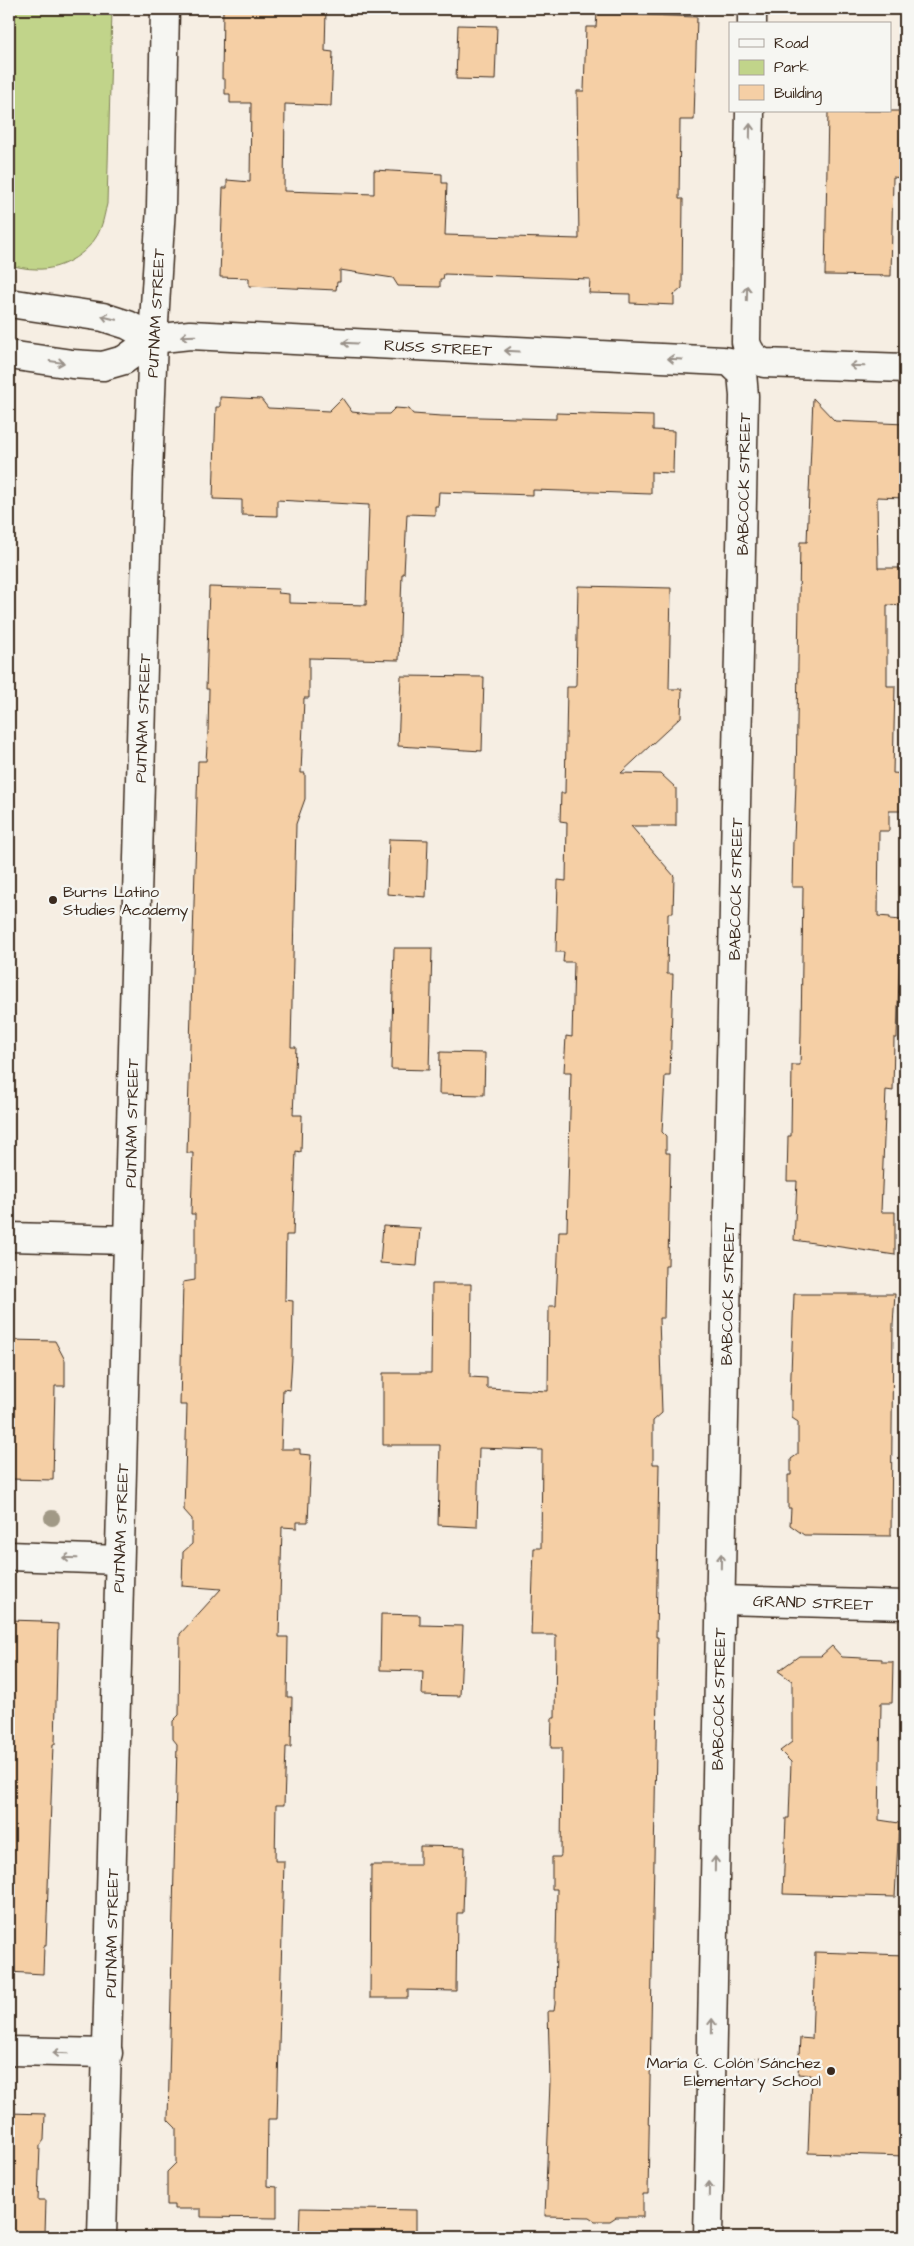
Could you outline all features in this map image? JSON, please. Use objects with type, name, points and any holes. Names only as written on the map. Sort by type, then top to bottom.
[{"type":"street","name":"PUTNAM STREET","points":[[102,2237],[153,339],[162,208],[165,9]]},
{"type":"street","points":[[752,9],[752,22]]},
{"type":"street","points":[[750,112],[746,342],[748,351],[756,359],[764,363],[905,368]]},
{"type":"street","points":[[9,303],[103,317],[128,325],[153,339]]},
{"type":"street","name":"RUSS STREET","points":[[9,354],[72,364],[102,366],[124,360],[153,339],[190,335],[723,361]]},
{"type":"street","name":"BABCOCK STREET","points":[[708,2237],[744,396],[742,373],[730,362],[723,361]]},
{"type":"street","points":[[9,1237],[128,1240]]},
{"type":"street","points":[[9,1556],[119,1560]]},
{"type":"street","name":"GRAND STREET","points":[[720,1600],[905,1605]]},
{"type":"street","points":[[9,2051],[108,2053]]},
{"type":"path","points":[[744,2059],[781,2059]]},
{"type":"green space","points":[[9,9],[112,9],[107,204],[104,218],[97,236],[84,251],[66,263],[46,269],[29,269],[9,265]]},
{"type":"building","points":[[223,9],[326,9],[325,51],[333,52],[331,106],[285,104],[284,191],[374,194],[374,170],[442,174],[442,183],[447,183],[445,235],[579,239],[577,91],[584,91],[586,27],[596,27],[597,13],[697,17],[694,120],[680,120],[679,199],[683,199],[682,288],[674,295],[674,305],[630,303],[630,294],[589,293],[590,279],[444,274],[443,279],[440,279],[440,287],[398,286],[393,278],[340,270],[340,282],[337,282],[336,290],[249,286],[249,278],[220,277],[223,188],[227,188],[227,180],[250,182],[251,103],[230,103],[230,94],[225,94],[225,79],[222,79]]},
{"type":"building","points":[[458,25],[497,26],[495,80],[456,79]]},
{"type":"building","points":[[905,111],[903,178],[893,177],[891,276],[825,275],[828,112]]},
{"type":"building","points":[[220,397],[261,399],[268,408],[329,411],[342,398],[352,412],[369,414],[389,414],[395,408],[409,409],[413,414],[441,416],[556,419],[556,413],[653,416],[653,430],[674,431],[673,473],[651,472],[651,494],[533,490],[533,495],[439,492],[438,506],[435,506],[435,515],[407,514],[404,574],[402,574],[399,660],[309,658],[309,698],[304,698],[301,773],[305,773],[305,799],[296,824],[291,1047],[296,1047],[293,1115],[302,1115],[301,1152],[296,1151],[293,1235],[286,1235],[285,1300],[293,1301],[292,1358],[290,1390],[283,1389],[281,1449],[300,1449],[300,1454],[311,1455],[308,1522],[297,1522],[297,1528],[282,1527],[279,1637],[288,1637],[287,1697],[292,1697],[291,1747],[286,1747],[284,1805],[276,1805],[275,1861],[284,1861],[277,2119],[268,2119],[267,2186],[277,2187],[277,2218],[201,2217],[201,2209],[174,2209],[174,2205],[167,2205],[167,2172],[176,2163],[176,2128],[168,2120],[177,1744],[173,1739],[173,1721],[179,1715],[180,1634],[221,1589],[182,1586],[183,1552],[192,1544],[192,1519],[184,1510],[187,1405],[180,1405],[183,1282],[195,1280],[195,1214],[191,1214],[193,1153],[187,1153],[198,761],[206,761],[208,731],[209,689],[206,689],[209,587],[279,589],[278,593],[289,594],[289,603],[366,605],[369,505],[277,500],[277,516],[242,515],[242,500],[213,499],[216,407],[220,407]]},
{"type":"building","points":[[813,398],[835,421],[905,424],[905,498],[877,497],[878,568],[905,568],[905,606],[887,605],[887,686],[895,686],[893,773],[905,774],[905,811],[889,811],[889,831],[879,831],[878,916],[901,920],[897,1038],[894,1038],[893,1091],[886,1090],[881,1212],[895,1212],[895,1255],[794,1240],[797,1181],[787,1181],[788,1136],[791,1136],[792,1065],[800,1065],[803,887],[792,887],[796,782],[800,542],[807,542]]},
{"type":"building","points":[[578,586],[671,588],[669,689],[682,689],[681,717],[621,773],[661,774],[676,788],[676,826],[631,826],[674,876],[673,913],[668,913],[667,974],[673,974],[670,1076],[665,1076],[662,1132],[666,1136],[666,1153],[670,1153],[668,1265],[665,1265],[664,1318],[659,1318],[662,1413],[653,1421],[653,1464],[659,1464],[656,1637],[658,1637],[648,2194],[643,2194],[643,2217],[616,2217],[610,2221],[595,2221],[589,2217],[545,2216],[550,2082],[548,2011],[554,2011],[555,2004],[557,1889],[552,1889],[552,1857],[560,1857],[561,1855],[562,1748],[551,1748],[552,1718],[555,1718],[556,1635],[531,1635],[534,1548],[541,1548],[542,1450],[479,1448],[477,1527],[438,1525],[440,1445],[383,1445],[383,1373],[431,1373],[432,1284],[471,1284],[470,1377],[487,1378],[487,1388],[548,1391],[549,1306],[556,1306],[559,1231],[567,1231],[571,1072],[564,1072],[566,1036],[572,1037],[574,962],[563,962],[564,952],[556,952],[558,880],[566,881],[567,822],[560,821],[561,793],[565,793],[567,687],[575,687],[576,684]]},
{"type":"building","points":[[401,676],[484,677],[482,751],[398,746]]},
{"type":"building","points":[[389,839],[428,840],[426,897],[387,894]]},
{"type":"building","points":[[394,948],[432,948],[429,1070],[391,1069]]},
{"type":"building","points":[[440,1052],[485,1053],[484,1095],[439,1094]]},
{"type":"building","points":[[383,1226],[420,1228],[417,1266],[380,1263]]},
{"type":"building","points":[[794,1294],[895,1294],[891,1536],[804,1535],[790,1525],[791,1508],[788,1508],[788,1475],[791,1475],[791,1459],[798,1454],[798,1422],[792,1418],[792,1400],[790,1400]]},
{"type":"building","points":[[9,1340],[55,1341],[65,1360],[65,1386],[55,1386],[53,1480],[9,1479]]},
{"type":"building","points":[[381,1614],[420,1615],[420,1625],[463,1626],[460,1696],[422,1695],[423,1671],[380,1670]]},
{"type":"building","points":[[9,1620],[42,1621],[41,1623],[58,1624],[55,1744],[53,1744],[46,1946],[44,1946],[43,1974],[9,1972]]},
{"type":"building","points":[[832,1646],[842,1657],[882,1659],[882,1662],[893,1662],[892,1703],[881,1703],[879,1820],[899,1823],[895,1897],[783,1894],[786,1818],[789,1818],[791,1762],[780,1751],[792,1742],[792,1681],[778,1671],[799,1656],[821,1656]]},
{"type":"building","points":[[420,1846],[465,1847],[463,1913],[457,1913],[456,1991],[408,1990],[408,1998],[370,1998],[371,1865],[420,1865]]},
{"type":"building","points":[[815,1952],[905,1955],[905,2156],[808,2153],[811,2075],[798,2074],[800,2038],[812,2039]]},
{"type":"building","points":[[9,2113],[45,2114],[44,2140],[40,2146],[38,2200],[46,2200],[45,2233],[9,2232]]},
{"type":"building","points":[[300,2208],[416,2210],[416,2237],[299,2237]]},
{"type":"place","name":"Burns Latino Studies Academy","points":[[53,900]]},
{"type":"place","name":"María C. Colón Sánchez Elementary School","points":[[831,2071]]}]
